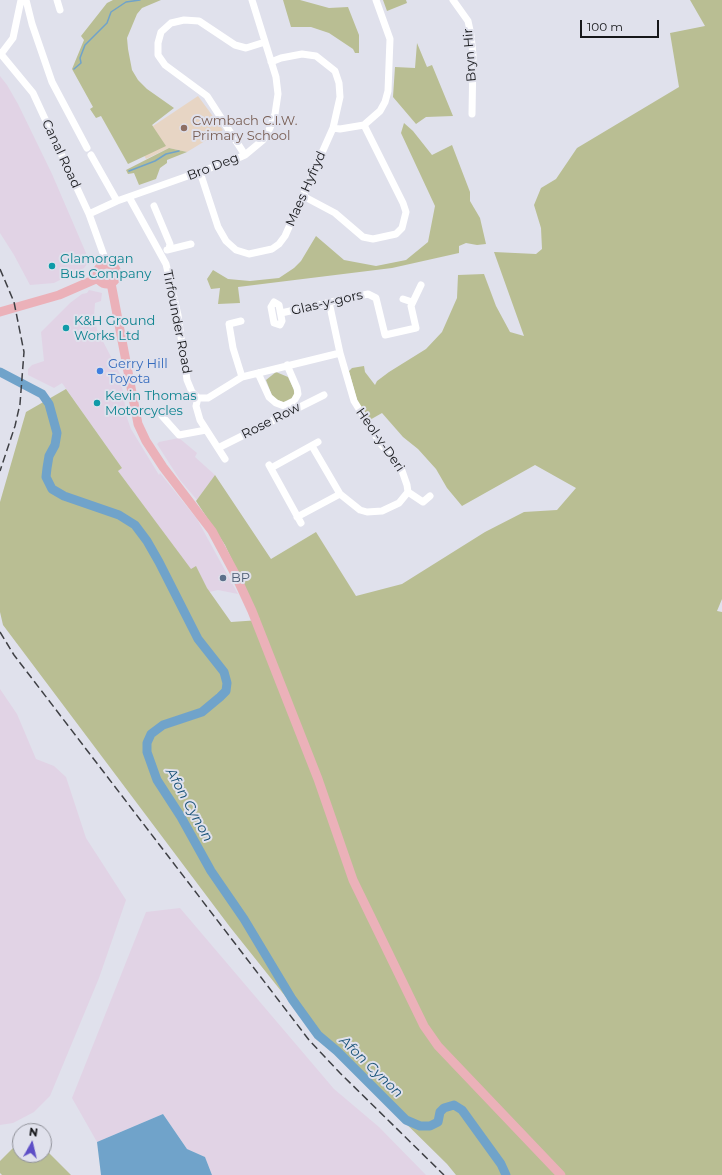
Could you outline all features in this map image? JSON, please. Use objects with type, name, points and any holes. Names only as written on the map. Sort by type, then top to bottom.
[{"type":"main road","points":[[98,278],[99,269],[107,264],[113,266],[117,270],[117,277],[111,283]]},
{"type":"main road","points":[[98,278],[102,282],[111,283]]},
{"type":"main road","points":[[2,311],[59,295],[98,278]]},
{"type":"main road","points":[[111,283],[138,424],[146,441],[163,467],[212,531],[234,572],[252,611],[318,779],[353,880],[424,1026],[438,1046],[561,1175]]},
{"type":"street","points":[[0,54],[13,38],[21,0]]},
{"type":"street","points":[[21,0],[32,24],[52,82],[117,201]]},
{"type":"street","points":[[57,0],[60,10]]},
{"type":"street","name":"Bro Deg","points":[[89,214],[117,201],[245,155],[263,140],[270,128],[275,114],[278,94],[271,62],[252,0]]},
{"type":"street","points":[[333,128],[348,128],[364,125],[380,111],[385,102],[388,91],[390,39],[376,0]]},
{"type":"street","name":"Bryn Hir","points":[[453,0],[468,21],[471,35],[473,55],[472,114]]},
{"type":"street","points":[[245,155],[207,96],[165,65],[158,55],[158,43],[161,32],[171,24],[184,20],[199,21],[235,45],[246,48],[265,42]]},
{"type":"street","name":"Canal Road","points":[[0,54],[32,93],[89,214],[107,264]]},
{"type":"street","name":"Maes Hyfryd","points":[[200,172],[218,227],[226,241],[236,250],[249,254],[272,249],[279,244],[285,236],[333,128],[340,97],[339,83],[335,71],[316,56],[302,54],[280,58],[271,62]]},
{"type":"street","points":[[303,196],[335,213],[363,237],[373,239],[396,234],[402,228],[406,212],[403,203],[364,125]]},
{"type":"street","name":"Tirfounder Road","points":[[129,197],[161,253],[172,288],[188,380],[192,392],[198,398],[196,406],[200,420],[225,460]]},
{"type":"street","points":[[154,206],[170,244],[169,249]]},
{"type":"street","points":[[161,253],[169,249],[176,249],[191,244]]},
{"type":"street","points":[[403,299],[412,302],[422,284]]},
{"type":"street","name":"Glas-y-gors","points":[[281,313],[372,294],[376,298],[385,335],[416,328],[412,302]]},
{"type":"street","name":"Heol-y-Deri","points":[[329,302],[340,353],[354,401],[380,443],[401,468],[407,484],[408,492]]},
{"type":"street","points":[[242,321],[229,324],[233,348],[242,377]]},
{"type":"street","points":[[198,398],[208,398],[242,377],[340,353]]},
{"type":"street","points":[[258,374],[269,397],[276,403],[284,406],[294,401],[298,394],[287,365]]},
{"type":"street","name":"Rose Row","points":[[218,448],[324,395]]},
{"type":"street","points":[[162,416],[179,435],[206,430]]},
{"type":"street","points":[[340,494],[299,520],[270,466],[315,444],[340,494],[360,510],[374,513],[382,511],[399,503],[408,492],[422,502],[430,496]]},
{"type":"shaded area","points":[[0,76],[18,104],[52,174],[86,253],[88,263],[84,268],[54,283],[30,285],[0,233]]},
{"type":"shaded area","name":"Cwmbach C.I.W. Primary School","points":[[198,96],[223,130],[187,152],[169,148],[146,159],[133,135],[152,125],[153,126]]},
{"type":"shaded area","points":[[89,290],[102,293],[101,301],[95,303],[94,316],[97,330],[120,374],[127,418],[131,429],[159,475],[160,473],[197,519],[238,594],[218,590],[209,592],[196,567],[191,570],[118,471],[122,468],[62,383],[54,388],[28,375],[28,369],[32,365],[44,361],[41,332],[70,303],[82,294],[87,293]]},
{"type":"shaded area","points":[[179,438],[197,453],[195,457],[215,475],[197,500],[180,480],[157,444],[159,442]]},
{"type":"shaded area","points":[[0,689],[17,714],[36,759],[54,766],[66,777],[86,838],[126,900],[99,978],[50,1096],[34,1112],[13,1123],[0,1125]]},
{"type":"shaded area","points":[[180,908],[334,1089],[379,1127],[426,1175],[212,1175],[205,1157],[187,1149],[163,1114],[97,1142],[72,1098],[146,912]]},
{"type":"green space","points":[[113,0],[161,0],[142,8],[137,14],[127,38],[128,49],[132,70],[138,80],[147,89],[174,108],[152,125],[166,146],[128,164],[101,116],[96,118],[90,109],[93,107],[72,69],[84,40],[81,36],[107,3]]},
{"type":"green space","points":[[283,0],[300,0],[329,8],[348,7],[359,35],[359,53],[355,53],[353,49],[329,33],[311,27],[291,27]]},
{"type":"green space","points":[[383,0],[406,0],[407,3],[387,11]]},
{"type":"green space","points":[[690,0],[722,0],[722,599],[717,611],[722,612],[722,1175],[456,1175],[447,1164],[317,1036],[230,927],[3,625],[0,612],[0,502],[26,412],[66,389],[122,468],[118,471],[191,569],[196,566],[207,588],[231,622],[260,620],[225,545],[196,501],[215,475],[271,559],[316,532],[356,596],[402,584],[485,532],[524,512],[557,510],[576,488],[535,465],[462,506],[447,488],[436,469],[418,449],[403,437],[382,413],[368,421],[357,400],[349,371],[352,368],[364,366],[365,372],[375,385],[377,381],[389,372],[426,349],[442,332],[457,298],[458,275],[484,274],[496,306],[510,332],[524,336],[494,252],[536,254],[542,249],[541,228],[534,205],[541,188],[556,179],[577,148],[679,87],[670,33],[705,26]]},
{"type":"green space","points":[[417,43],[427,67],[432,65],[453,116],[426,117],[416,124],[393,97],[395,67],[415,68]]},
{"type":"green space","points":[[404,123],[413,131],[432,155],[452,145],[470,192],[470,201],[480,218],[486,244],[477,245],[466,243],[459,246],[459,253],[392,268],[238,287],[240,303],[218,304],[220,288],[211,289],[207,279],[213,270],[228,279],[250,281],[279,278],[294,268],[301,261],[316,236],[344,260],[376,266],[406,260],[428,242],[435,206],[401,133]]},
{"type":"green space","points":[[169,148],[187,152],[167,160],[167,163],[160,168],[156,179],[139,185],[134,173],[128,174],[126,170]]},
{"type":"green space","points":[[276,372],[288,377],[294,390],[294,396],[290,401],[283,402],[273,398],[266,380]]},
{"type":"green space","points":[[12,1149],[12,1163],[52,1163],[52,1156],[71,1175],[2,1175],[0,1173],[0,1161]]},
{"type":"water","points":[[163,1114],[187,1149],[205,1157],[212,1175],[101,1175],[97,1142]]},
{"type":"waterway","points":[[74,69],[81,63],[80,58],[85,45],[107,23],[111,12],[126,2],[140,0]]},
{"type":"waterway","points":[[129,171],[155,161],[166,154],[179,151]]},
{"type":"waterway","name":"Afon Cynon","points":[[0,372],[42,394],[49,404],[57,433],[55,445],[49,456],[46,477],[52,489],[64,496],[119,515],[135,525],[147,541],[159,562],[198,639],[224,672],[227,683],[226,691],[220,697],[202,712],[163,725],[151,734],[147,743],[147,752],[157,780],[181,817],[211,871],[244,919],[292,999],[318,1035],[337,1051],[406,1120],[420,1126],[430,1126],[438,1122],[440,1112],[444,1108],[454,1105],[462,1110],[501,1164],[506,1175]]},
{"type":"railway","points":[[0,269],[14,302],[24,352],[20,404],[15,426],[0,471]]},
{"type":"railway","points":[[0,632],[14,655],[309,1040],[340,1073],[444,1175]]},
{"type":"place","name":"Cwmbach C.I.W. Primary School","points":[[184,128]]},
{"type":"place","name":"Glamorgan Bus Company","points":[[52,266]]},
{"type":"place","name":"K&H Ground Works Ltd","points":[[66,328]]},
{"type":"place","name":"Gerry Hill Toyota","points":[[100,371]]},
{"type":"place","name":"Kevin Thomas Motorcycles","points":[[97,403]]},
{"type":"place","name":"BP","points":[[223,578]]}]
